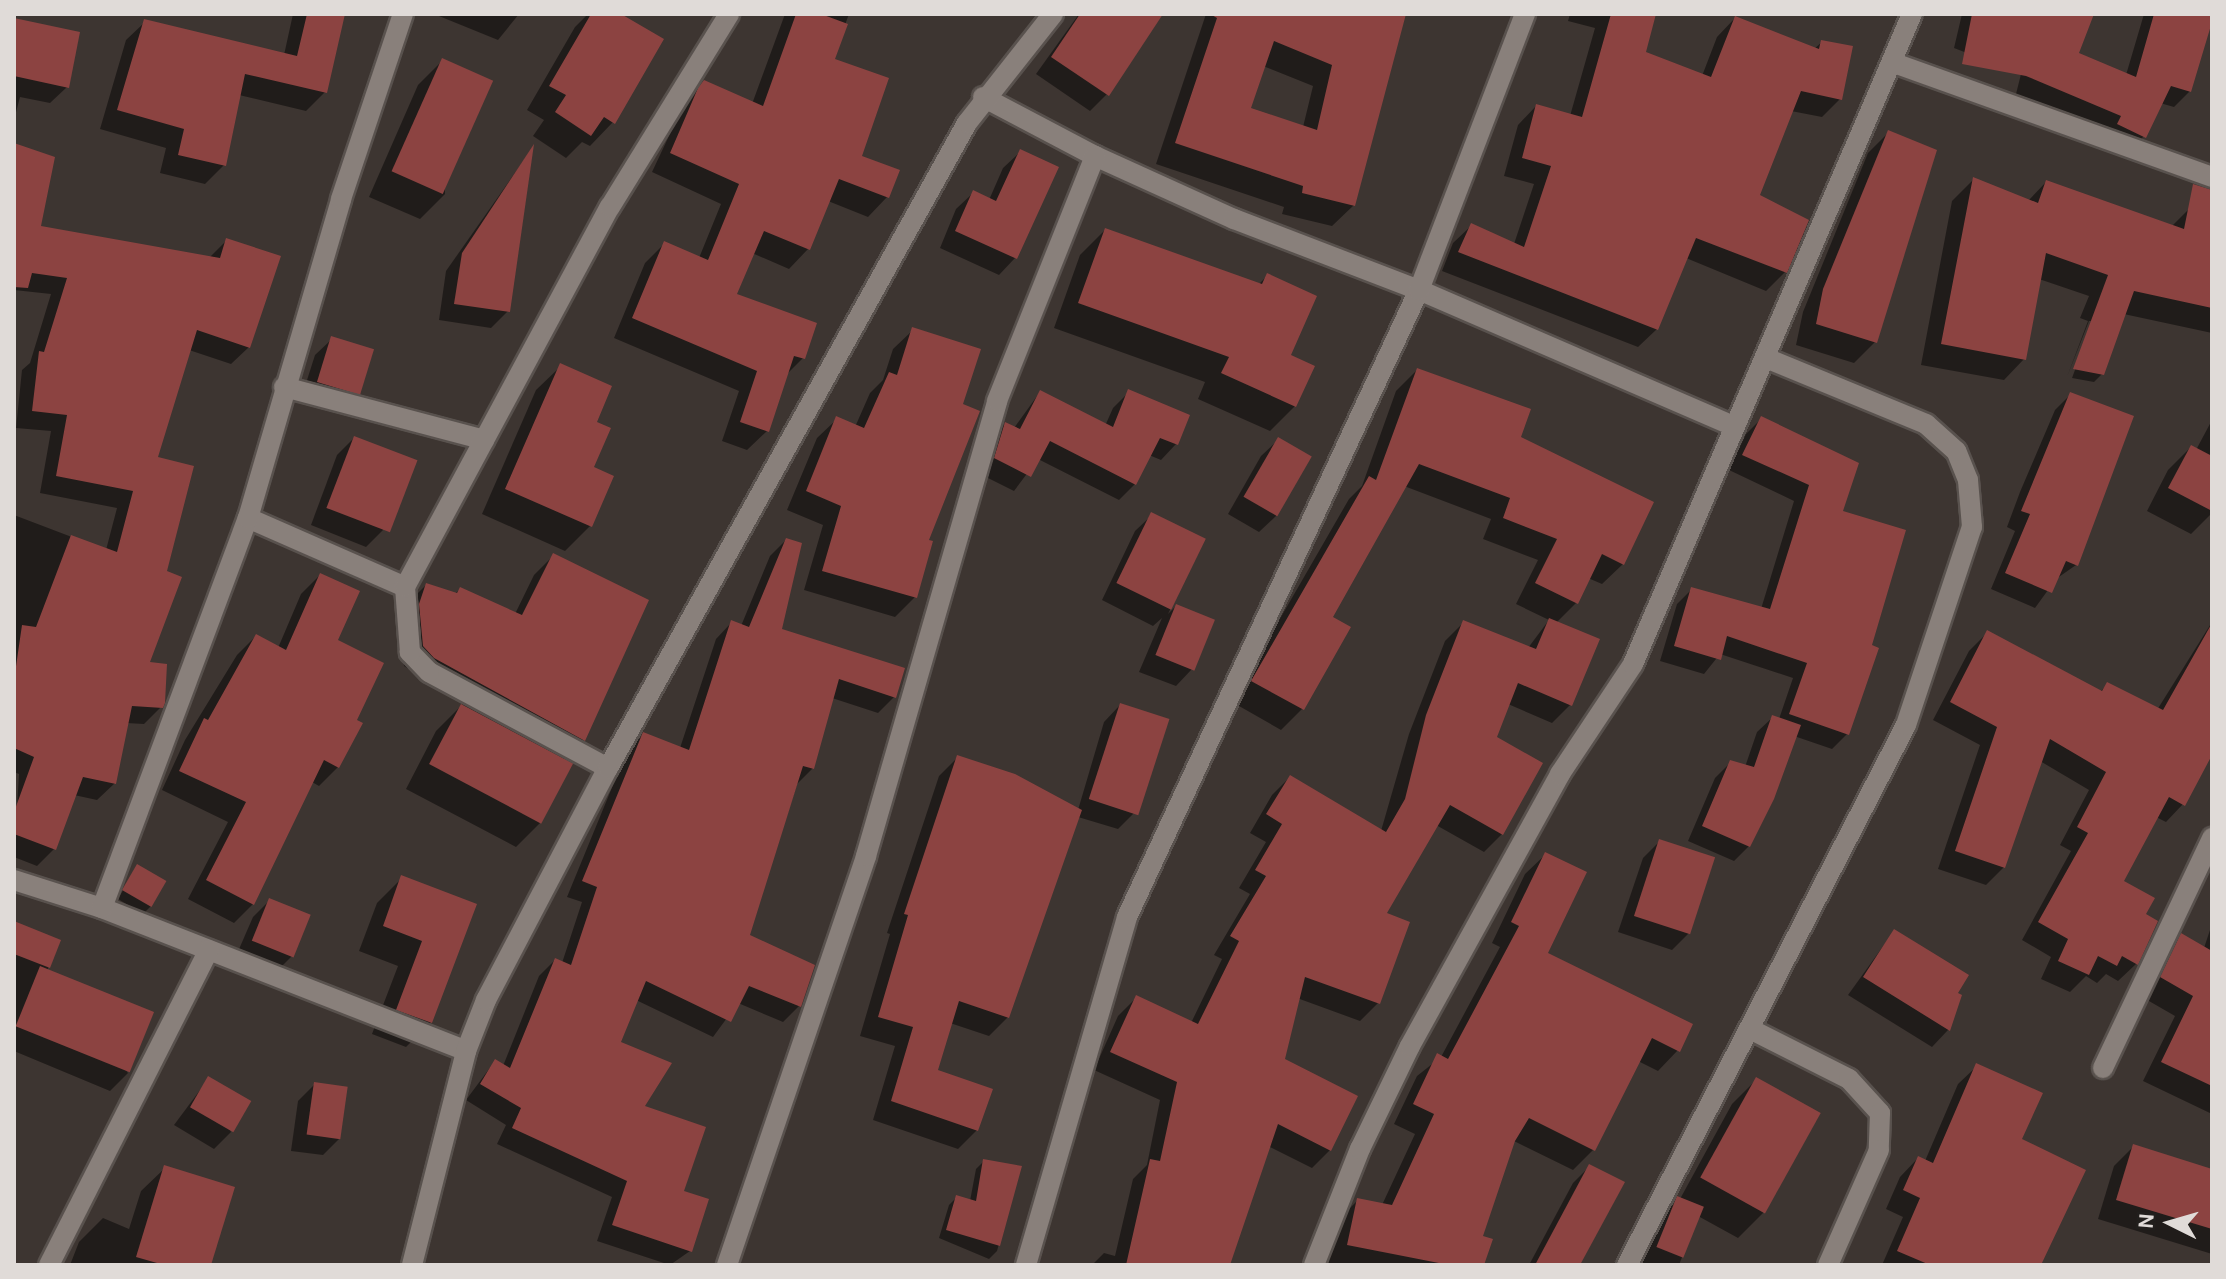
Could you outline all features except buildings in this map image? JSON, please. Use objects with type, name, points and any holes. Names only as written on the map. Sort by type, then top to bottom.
[{"type":"street","points":[[102,908],[248,518],[284,387],[403,14]]},
{"type":"street","points":[[608,768],[429,672],[410,652],[405,587],[610,207],[729,14]]},
{"type":"street","points":[[412,1265],[466,1051],[486,1000],[608,768],[983,97],[1053,14]]},
{"type":"street","points":[[1026,1265],[1132,905],[1419,290],[1525,14]]},
{"type":"street","points":[[1314,1265],[1360,1149],[1410,1046],[1560,774],[1633,664],[1894,63],[1912,14]]},
{"type":"street","points":[[1894,63],[2212,177]]},
{"type":"street","points":[[983,97],[1095,156],[1234,219],[1419,290],[1734,426]]},
{"type":"street","points":[[727,1265],[866,856],[997,401],[1095,156]]},
{"type":"street","points":[[1627,1265],[1906,725],[1972,527],[1968,480],[1956,451],[1926,424],[1766,358]]},
{"type":"street","points":[[284,387],[484,440]]},
{"type":"street","points":[[248,518],[405,587]]},
{"type":"street","points":[[2103,1068],[2212,838]]},
{"type":"street","points":[[14,880],[102,908],[466,1051]]},
{"type":"street","points":[[49,1265],[209,950]]},
{"type":"street","points":[[1750,1029],[1849,1079],[1880,1113],[1879,1150],[1828,1265]]}]
